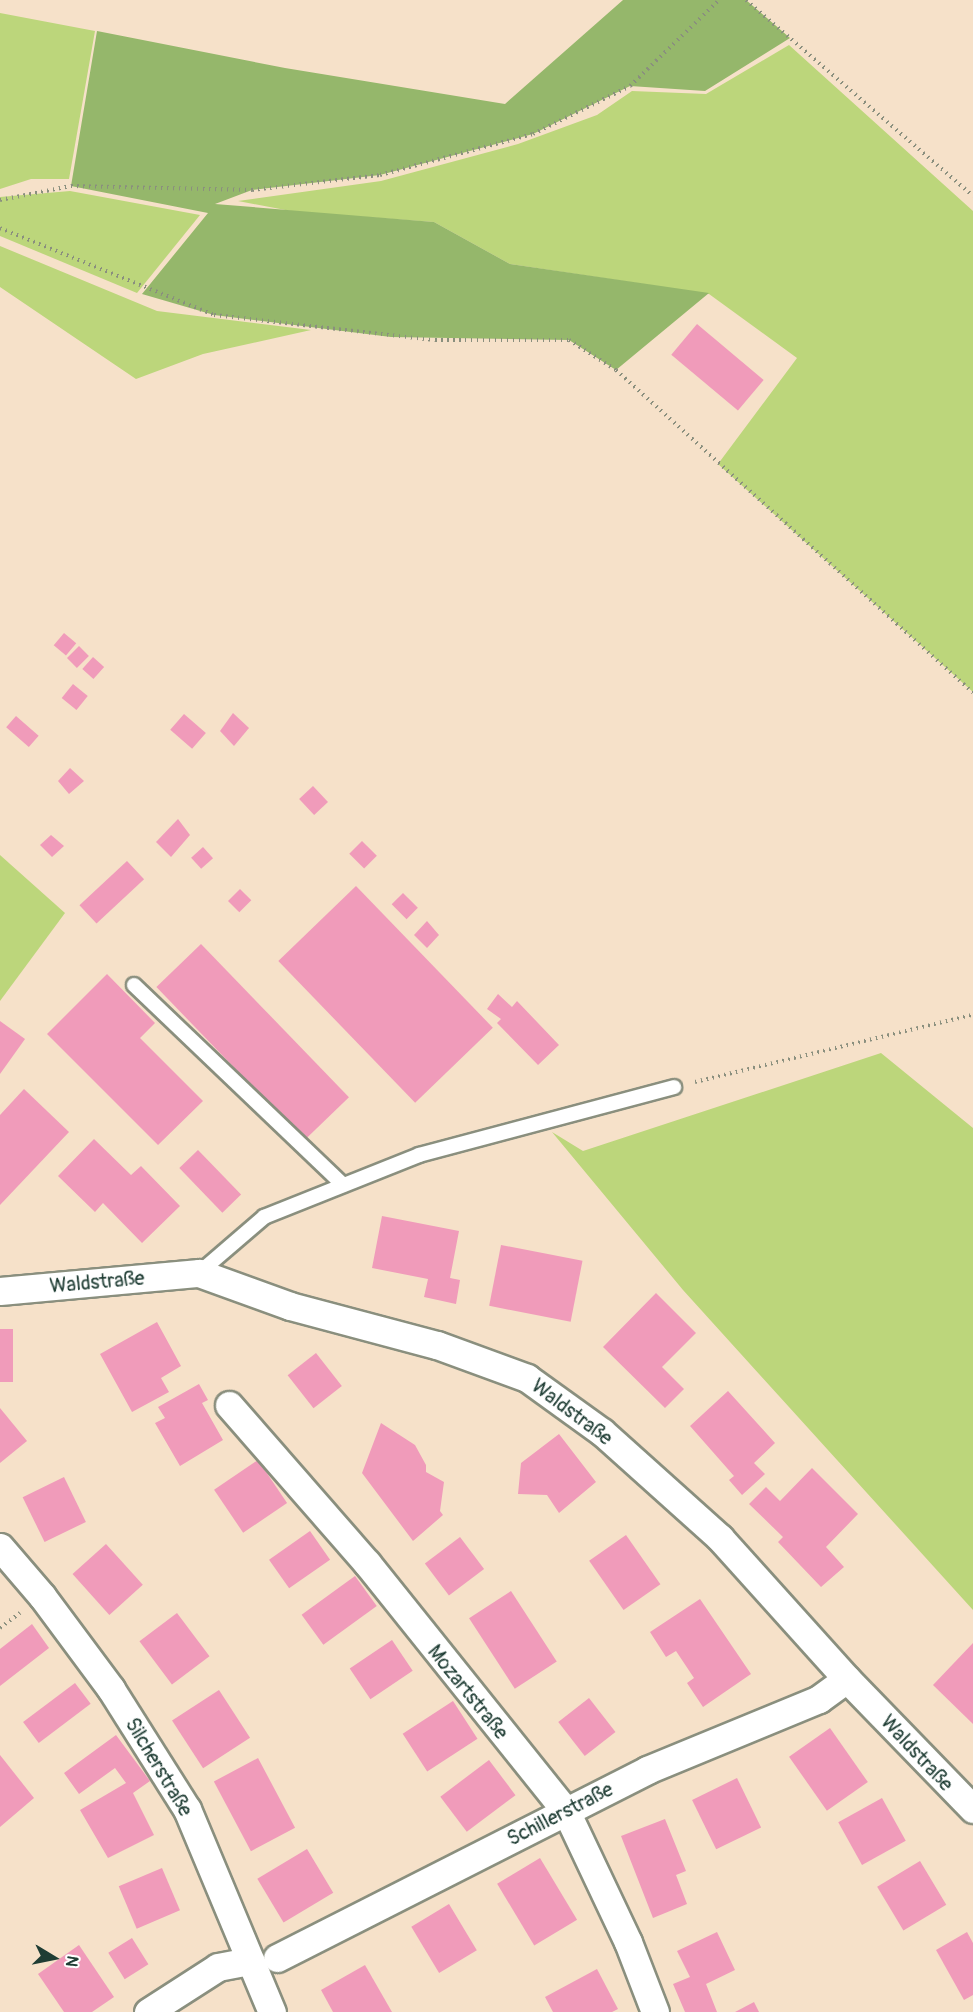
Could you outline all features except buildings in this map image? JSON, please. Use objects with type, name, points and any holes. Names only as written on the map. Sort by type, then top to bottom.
[{"type":"street","name":"Waldstraße","points":[[0,1291],[198,1272],[290,1306],[437,1345],[527,1378],[602,1432],[720,1538],[847,1679],[973,1809]]},
{"type":"street","name":"Mozartstraße","points":[[229,1405],[367,1563],[566,1811],[628,1942],[655,2012]]},
{"type":"street","name":"Silcherstraße","points":[[0,1547],[42,1596],[111,1689],[187,1809],[272,2012]]},
{"type":"street","name":"Schillerstraße","points":[[277,1958],[658,1766],[819,1699],[847,1679]]},
{"type":"street","points":[[148,2012],[218,1967],[250,1961]]},
{"type":"lane","points":[[134,985],[343,1185]]},
{"type":"lane","points":[[198,1272],[264,1217],[419,1155],[674,1087]]},
{"type":"path","points":[[0,200],[71,186],[252,190],[380,175],[533,134],[630,86],[719,0]]},
{"type":"path","points":[[746,0],[973,196]]},
{"type":"path","points":[[0,228],[214,315],[435,340],[569,340],[616,370],[973,693]]},
{"type":"path","points":[[674,1087],[973,1015]]},
{"type":"green space","points":[[623,0],[746,0],[790,38],[705,91],[630,86],[533,134],[380,175],[252,190],[215,204],[434,222],[510,264],[709,293],[616,370],[569,340],[391,337],[214,315],[142,294],[208,213],[71,186],[97,31],[285,68],[505,104]]},
{"type":"green space","points":[[0,13],[95,31],[69,179],[31,179],[0,189]]},
{"type":"green space","points":[[789,45],[973,211],[973,692],[718,464],[797,358],[709,294],[510,264],[434,222],[296,212],[238,201],[381,181],[518,144],[597,115],[632,91],[706,94]]},
{"type":"green space","points":[[70,191],[200,215],[137,293],[0,236],[0,197]]},
{"type":"green space","points":[[0,246],[157,311],[311,330],[203,354],[136,379],[0,287]]},
{"type":"green space","points":[[0,855],[65,913],[0,1001]]},
{"type":"green space","points":[[881,1053],[973,1128],[973,1610],[683,1290],[552,1132],[583,1151]]}]
